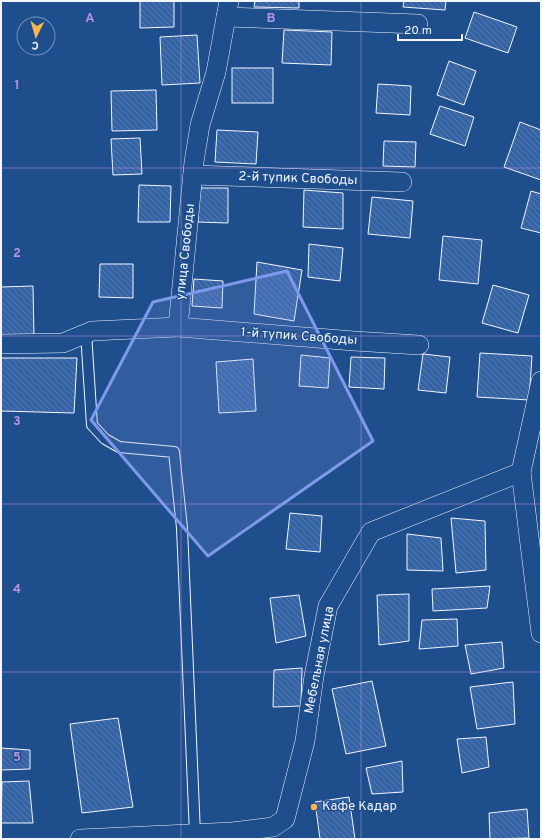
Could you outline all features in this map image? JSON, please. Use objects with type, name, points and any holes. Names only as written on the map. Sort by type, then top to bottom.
[{"type":"street","points":[[228,9],[418,24]]},
{"type":"street","name":"улица Свободы","points":[[178,327],[194,162],[200,125],[216,72],[228,9]]},
{"type":"street","name":"2-й тупик Свободы","points":[[193,175],[402,182]]},
{"type":"street","points":[[1,344],[62,343],[92,331],[178,327]]},
{"type":"street","name":"1-й тупик Свободы","points":[[178,327],[354,341],[420,344]]},
{"type":"street","points":[[541,382],[521,472],[541,633]]},
{"type":"street","name":"Мебельная улица","points":[[90,839],[195,834],[232,836],[273,827],[285,819],[305,742],[314,676],[328,606],[371,532],[521,472]]},
{"type":"lane","points":[[86,333],[92,425],[105,438],[119,447],[174,452],[182,528],[195,834]]},
{"type":"highlighted area","points":[[287,271],[373,441],[208,556],[91,420],[153,302]]},
{"type":"building","points":[[140,1],[174,1],[174,27],[140,28]]},
{"type":"building","points":[[255,1],[299,1],[299,8],[254,7]]},
{"type":"building","points":[[404,1],[446,1],[445,10],[403,7]]},
{"type":"building","points":[[474,12],[517,27],[508,53],[465,38]]},
{"type":"building","points":[[284,30],[332,32],[331,65],[282,63]]},
{"type":"building","points":[[197,35],[200,83],[162,85],[160,37]]},
{"type":"building","points":[[449,61],[476,71],[464,105],[437,95]]},
{"type":"building","points":[[232,68],[273,68],[273,103],[232,103]]},
{"type":"building","points":[[378,84],[411,86],[410,115],[376,113]]},
{"type":"building","points":[[156,90],[157,130],[112,131],[111,91]]},
{"type":"building","points":[[440,106],[474,117],[465,146],[430,134]]},
{"type":"building","points":[[520,122],[541,130],[541,180],[504,167]]},
{"type":"building","points":[[217,130],[258,132],[256,164],[215,162]]},
{"type":"building","points":[[140,138],[142,174],[113,175],[111,139]]},
{"type":"building","points":[[384,141],[416,142],[415,167],[383,166]]},
{"type":"building","points":[[139,185],[171,186],[170,222],[138,222]]},
{"type":"building","points":[[198,188],[228,188],[228,223],[198,222]]},
{"type":"building","points":[[304,190],[343,193],[343,229],[303,227]]},
{"type":"building","points":[[531,191],[541,194],[541,233],[521,228]]},
{"type":"building","points":[[372,197],[413,201],[410,238],[368,234]]},
{"type":"building","points":[[443,236],[482,240],[478,284],[439,280]]},
{"type":"building","points":[[309,244],[343,248],[340,281],[308,277]]},
{"type":"building","points":[[257,262],[302,270],[294,321],[254,314]]},
{"type":"building","points":[[100,264],[133,264],[133,298],[99,297]]},
{"type":"building","points":[[194,279],[223,281],[222,308],[192,306]]},
{"type":"building","points":[[493,285],[529,295],[518,333],[482,323]]},
{"type":"building","points":[[33,286],[34,336],[1,337],[1,287]]},
{"type":"building","points":[[480,353],[532,356],[529,400],[477,397]]},
{"type":"building","points":[[423,354],[450,357],[446,393],[418,390]]},
{"type":"building","points":[[301,355],[330,358],[328,388],[299,386]]},
{"type":"building","points":[[351,357],[385,358],[384,389],[349,387]]},
{"type":"building","points":[[1,358],[77,358],[74,413],[1,411]]},
{"type":"building","points":[[253,359],[256,411],[219,413],[216,362]]},
{"type":"building","points":[[290,513],[322,516],[320,552],[286,549]]},
{"type":"building","points":[[451,518],[485,521],[486,570],[456,573]]},
{"type":"building","points":[[407,534],[441,538],[443,571],[407,570]]},
{"type":"building","points":[[490,586],[487,608],[433,611],[432,589]]},
{"type":"building","points":[[409,594],[409,641],[379,645],[377,595]]},
{"type":"building","points":[[299,595],[306,636],[276,643],[270,598]]},
{"type":"building","points":[[457,619],[458,646],[419,649],[422,620]]},
{"type":"building","points":[[502,642],[504,668],[471,674],[465,645]]},
{"type":"building","points":[[302,668],[301,706],[273,707],[274,670]]},
{"type":"building","points":[[372,681],[386,746],[346,754],[332,689]]},
{"type":"building","points":[[513,682],[515,724],[477,729],[470,687]]},
{"type":"building","points":[[118,718],[133,807],[82,813],[70,724]]},
{"type":"building","points":[[486,737],[489,767],[462,773],[457,739]]},
{"type":"building","points":[[1,748],[30,750],[30,769],[1,770]]},
{"type":"building","points":[[402,761],[403,792],[372,794],[366,768]]},
{"type":"building","points":[[29,781],[33,823],[1,823],[2,782]]},
{"type":"building","points":[[349,797],[355,839],[320,839],[315,802]]},
{"type":"building","points":[[527,809],[529,838],[490,839],[489,813]]},
{"type":"place","name":"Кафе Кадар","points":[[314,807]]}]
